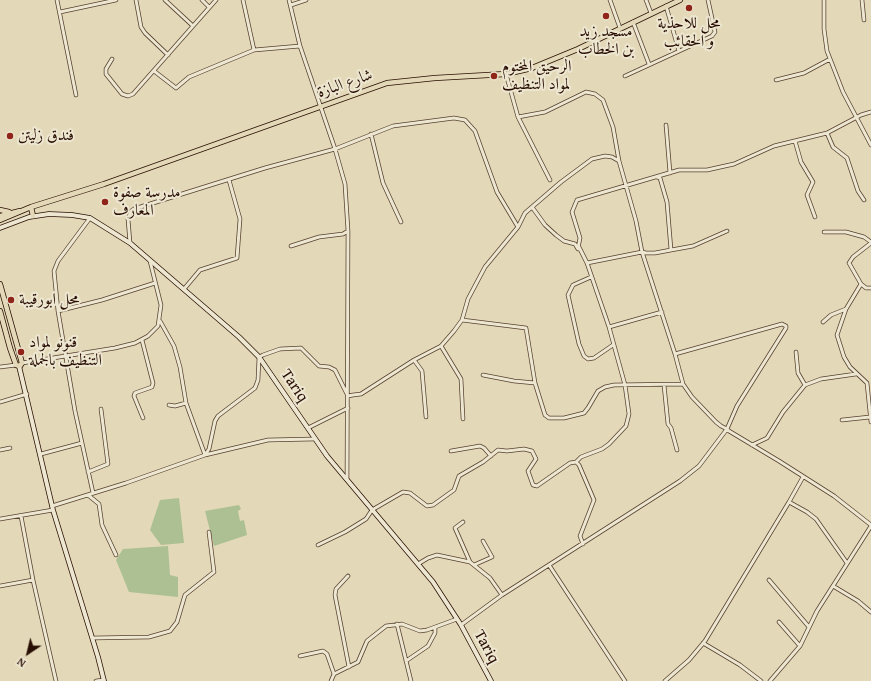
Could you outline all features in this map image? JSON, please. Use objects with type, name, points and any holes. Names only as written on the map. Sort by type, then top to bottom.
[{"type":"main road","name":"شارع البازة","points":[[0,220],[31,207],[104,184],[386,83],[403,80],[506,74],[546,63],[680,0]]},
{"type":"main road","points":[[31,207],[33,216]]},
{"type":"main road","points":[[0,210],[11,212]]},
{"type":"main road","name":"شارع البازة","points":[[0,216],[11,212],[20,211]]},
{"type":"main road","name":"Tariq","points":[[0,228],[33,216],[56,214],[90,218],[130,243],[184,289],[259,357],[314,439],[433,582],[461,625],[491,681]]},
{"type":"main road","points":[[0,284],[53,508],[93,638],[104,680]]},
{"type":"main road","points":[[0,307],[6,306]]},
{"type":"main road","points":[[0,311],[19,365]]},
{"type":"street","points":[[57,0],[76,95]]},
{"type":"street","points":[[60,12],[116,0]]},
{"type":"street","points":[[136,0],[141,27],[144,33],[168,55]]},
{"type":"street","points":[[165,0],[193,26]]},
{"type":"street","points":[[202,0],[209,7]]},
{"type":"street","points":[[112,59],[106,69],[106,74],[118,90],[126,96],[133,94],[216,0]]},
{"type":"street","points":[[243,0],[254,50]]},
{"type":"street","points":[[289,0],[300,46],[345,184],[348,231],[347,480]]},
{"type":"street","points":[[291,5],[306,0]]},
{"type":"street","points":[[610,0],[620,28]]},
{"type":"street","points":[[646,0],[651,13]]},
{"type":"street","points":[[625,76],[714,35],[715,32],[708,0]]},
{"type":"street","points":[[824,0],[824,29],[830,60],[856,117],[871,145]]},
{"type":"street","points":[[862,0],[864,20]]},
{"type":"street","points":[[666,6],[679,51]]},
{"type":"street","points":[[633,22],[649,64]]},
{"type":"street","points":[[154,71],[176,88],[189,77],[254,50],[300,46]]},
{"type":"street","points":[[776,80],[804,73],[830,60]]},
{"type":"street","points":[[506,74],[518,117],[550,180]]},
{"type":"street","points":[[518,117],[545,112],[586,92],[595,94],[603,100],[613,127],[619,161],[642,252],[662,312],[683,384],[699,405],[716,422],[834,496],[871,526],[832,586],[800,646],[770,681]]},
{"type":"street","points":[[578,249],[580,238],[572,212],[577,200],[679,170],[722,167],[746,160],[774,146],[827,132],[856,117],[871,112]]},
{"type":"street","points":[[130,243],[128,218],[130,211],[134,209],[264,168],[335,150],[371,134],[407,123],[454,118],[465,120],[475,131],[497,192],[518,227]]},
{"type":"street","points":[[666,125],[670,173]]},
{"type":"street","points":[[827,132],[833,147],[847,158],[858,191],[864,200]]},
{"type":"street","points":[[371,134],[383,183],[402,222]]},
{"type":"street","points":[[795,141],[801,162],[813,182],[807,195],[816,218]]},
{"type":"street","points":[[348,396],[361,394],[414,360],[441,346],[462,320],[468,299],[485,267],[518,227],[525,213],[592,159],[605,156],[612,157],[619,161]]},
{"type":"street","points":[[656,177],[660,178],[667,202],[671,250]]},
{"type":"street","points":[[184,289],[200,270],[237,258],[240,219],[229,180]]},
{"type":"street","points":[[318,545],[345,532],[366,519],[372,510],[406,492],[431,506],[454,490],[459,476],[501,450],[508,451],[524,449],[532,451],[536,459],[528,471],[536,486],[570,463],[576,462],[581,457],[602,449],[610,444],[626,426],[628,414],[625,385],[609,327],[591,277],[588,263],[579,247],[578,249],[575,244],[564,241],[550,230],[532,207]]},
{"type":"street","points":[[90,218],[55,266],[54,271],[58,310],[82,443],[93,493]]},
{"type":"street","points":[[291,246],[319,237],[343,234],[348,231]]},
{"type":"street","points":[[588,263],[642,252],[655,254],[693,246],[727,231]]},
{"type":"street","points":[[824,232],[846,232],[864,237],[871,242],[849,261],[850,266],[861,284],[866,288],[871,288]]},
{"type":"street","points":[[0,367],[115,348],[142,340],[154,332],[160,321],[161,305],[150,261]]},
{"type":"street","points":[[591,277],[573,285],[568,295],[579,344],[584,356],[588,359],[594,358],[613,345]]},
{"type":"street","points":[[58,310],[102,300],[155,283]]},
{"type":"street","points":[[861,284],[846,309],[838,330],[837,339],[844,357],[856,374],[869,382],[871,422]]},
{"type":"street","points":[[823,322],[831,315],[846,309]]},
{"type":"street","points":[[609,327],[662,312]]},
{"type":"street","points":[[462,320],[526,328],[536,383],[545,415],[551,419],[580,415],[586,411],[596,393],[601,388],[614,385],[664,386],[683,384]]},
{"type":"street","points":[[160,321],[174,346],[180,368],[186,403],[205,455]]},
{"type":"street","points":[[461,625],[502,595],[680,481],[704,460],[727,430],[737,406],[786,326],[782,324],[675,354]]},
{"type":"street","points":[[142,340],[153,383],[152,387],[135,392],[134,396],[143,418]]},
{"type":"street","points":[[441,346],[461,379],[463,419]]},
{"type":"street","points":[[205,455],[209,449],[215,421],[218,416],[255,388],[259,357],[280,349],[301,348],[319,366],[329,366],[336,370],[348,396]]},
{"type":"street","points":[[796,352],[798,373],[805,386]]},
{"type":"street","points":[[414,360],[422,371],[426,417]]},
{"type":"street","points":[[752,445],[767,438],[783,412],[805,386],[821,379],[856,374]]},
{"type":"street","points":[[483,375],[514,381],[536,383]]},
{"type":"street","points":[[664,386],[668,424],[672,428],[677,450]]},
{"type":"street","points":[[0,401],[27,394]]},
{"type":"street","points":[[169,405],[175,406],[186,403]]},
{"type":"street","points":[[308,428],[348,408]]},
{"type":"street","points":[[88,472],[108,464],[101,409]]},
{"type":"street","points":[[842,420],[870,417]]},
{"type":"street","points":[[0,519],[21,516],[53,508],[205,455],[268,440],[314,439]]},
{"type":"street","points":[[41,454],[82,443]]},
{"type":"street","points":[[451,451],[480,446],[484,448],[491,456]]},
{"type":"street","points":[[0,450],[10,448]]},
{"type":"street","points":[[576,462],[579,465],[594,500],[580,536],[583,544]]},
{"type":"street","points":[[665,681],[689,660],[703,643],[803,477]]},
{"type":"street","points":[[88,495],[99,504],[102,525],[116,555]]},
{"type":"street","points":[[789,502],[816,519],[847,563]]},
{"type":"street","points":[[21,516],[33,580],[56,681]]},
{"type":"street","points":[[464,522],[455,528],[470,562]]},
{"type":"street","points":[[93,638],[149,637],[170,631],[177,622],[185,595],[214,572],[209,532]]},
{"type":"street","points":[[474,564],[492,558],[483,541]]},
{"type":"street","points":[[418,564],[437,555],[470,562],[490,578],[502,595]]},
{"type":"street","points":[[549,565],[626,681]]},
{"type":"street","points":[[348,576],[336,589],[335,595],[348,667]]},
{"type":"street","points":[[0,586],[33,580]]},
{"type":"street","points":[[769,580],[809,627]]},
{"type":"street","points":[[832,586],[858,601],[871,612]]},
{"type":"street","points":[[334,674],[358,662],[363,646],[372,636],[386,626],[397,624],[407,625],[420,631],[435,628],[457,619]]},
{"type":"street","points":[[779,622],[800,646]]},
{"type":"street","points":[[397,624],[411,681]]},
{"type":"street","points":[[406,661],[428,646],[435,633],[435,628]]},
{"type":"street","points":[[703,643],[740,665],[761,681]]},
{"type":"street","points":[[300,656],[323,651],[327,654],[329,665],[334,674],[332,681]]},
{"type":"street","points":[[96,681],[104,680]]},
{"type":"green space","points":[[179,498],[184,543],[161,545],[150,530],[160,500]]},
{"type":"green space","points":[[239,505],[241,509],[238,511],[240,521],[244,520],[247,535],[214,546],[205,511]]},
{"type":"green space","points":[[168,546],[170,575],[178,577],[178,597],[129,592],[116,560],[123,549]]},
{"type":"place","name":"محل للاحذية و الحقائب","points":[[689,8]]},
{"type":"place","name":"مسجد زيد بن الخطاب","points":[[606,16]]},
{"type":"place","name":"الرحيق المختوم لمواد التنظيف","points":[[494,76]]},
{"type":"place","name":"فندق زليتن","points":[[10,136]]},
{"type":"place","name":"مدرسة صفوة المعارف","points":[[105,202]]},
{"type":"place","name":"محل ابورقيبة","points":[[11,300]]},
{"type":"place","name":"قنونو لمواد التنظيف بالجملة","points":[[21,352]]}]
